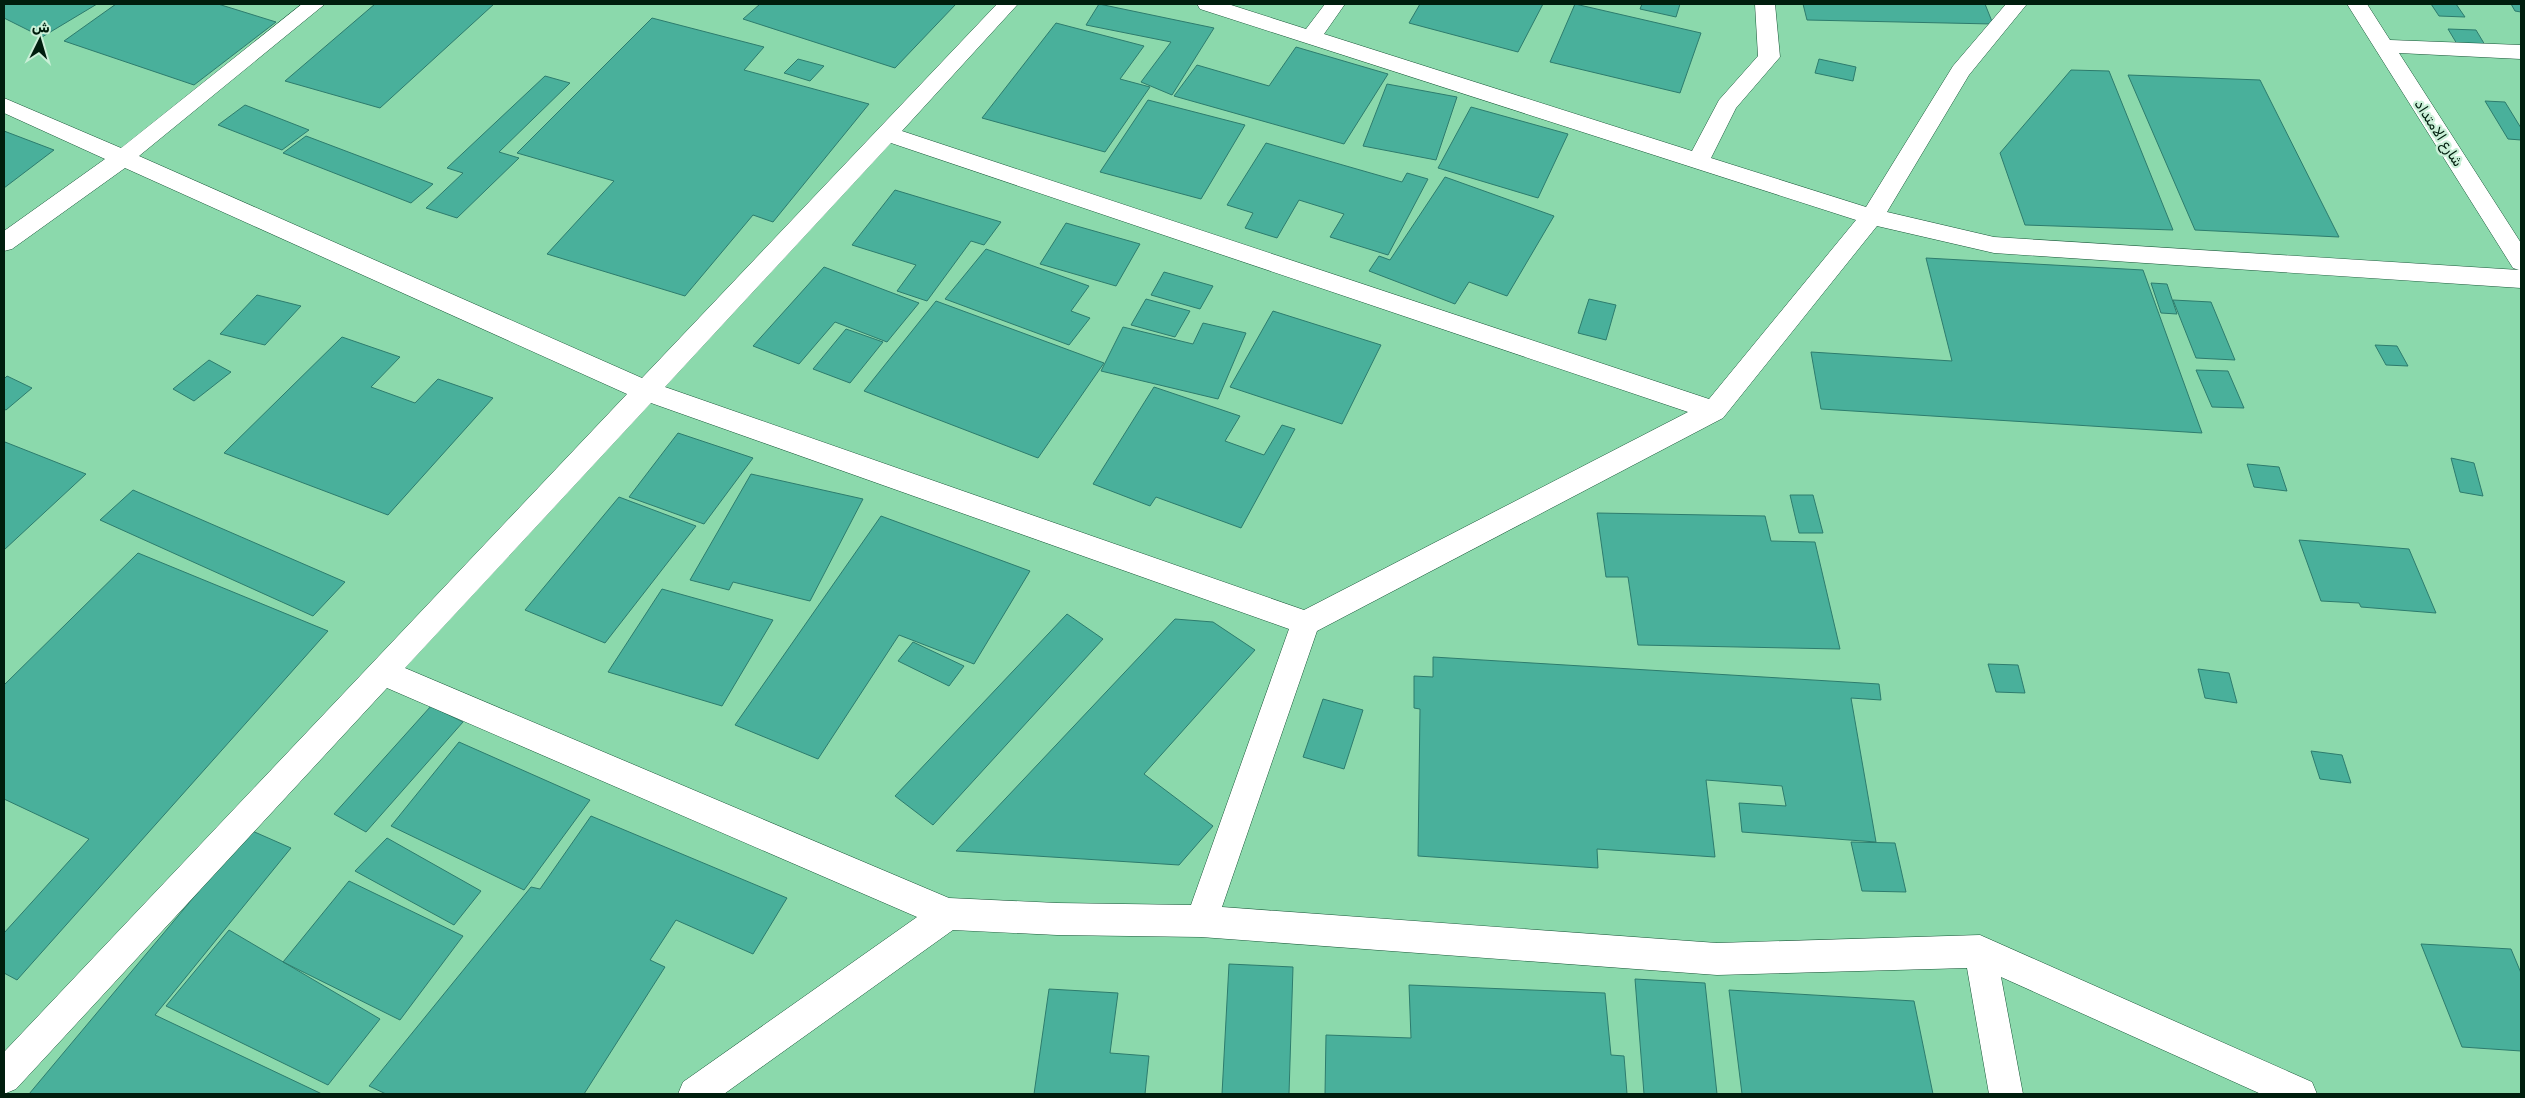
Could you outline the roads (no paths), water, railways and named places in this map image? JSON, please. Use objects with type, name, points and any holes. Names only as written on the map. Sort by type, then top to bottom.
[{"type":"street","points":[[4,243],[124,157],[315,4]]},
{"type":"street","points":[[4,1077],[1008,4]]},
{"type":"street","points":[[1206,4],[1699,160],[1872,217],[1994,245],[2521,279]]},
{"type":"street","points":[[1311,37],[1335,4]]},
{"type":"street","points":[[1699,160],[1727,105],[1769,57],[1764,4]]},
{"type":"street","points":[[1201,921],[1306,623],[1714,412],[1872,217],[1960,71],[2017,4]]},
{"type":"street","name":"شارع الامتداد","points":[[2357,4],[2521,262]]},
{"type":"street","points":[[2382,46],[2521,52]]},
{"type":"street","points":[[4,105],[646,391],[1306,623]]},
{"type":"street","points":[[887,134],[1714,412]]},
{"type":"street","points":[[383,672],[948,914],[1057,919],[1201,921],[1717,959],[1980,951],[2300,1094]]},
{"type":"street","points":[[704,1091],[948,914]]},
{"type":"street","points":[[1980,951],[2006,1094]]}]
